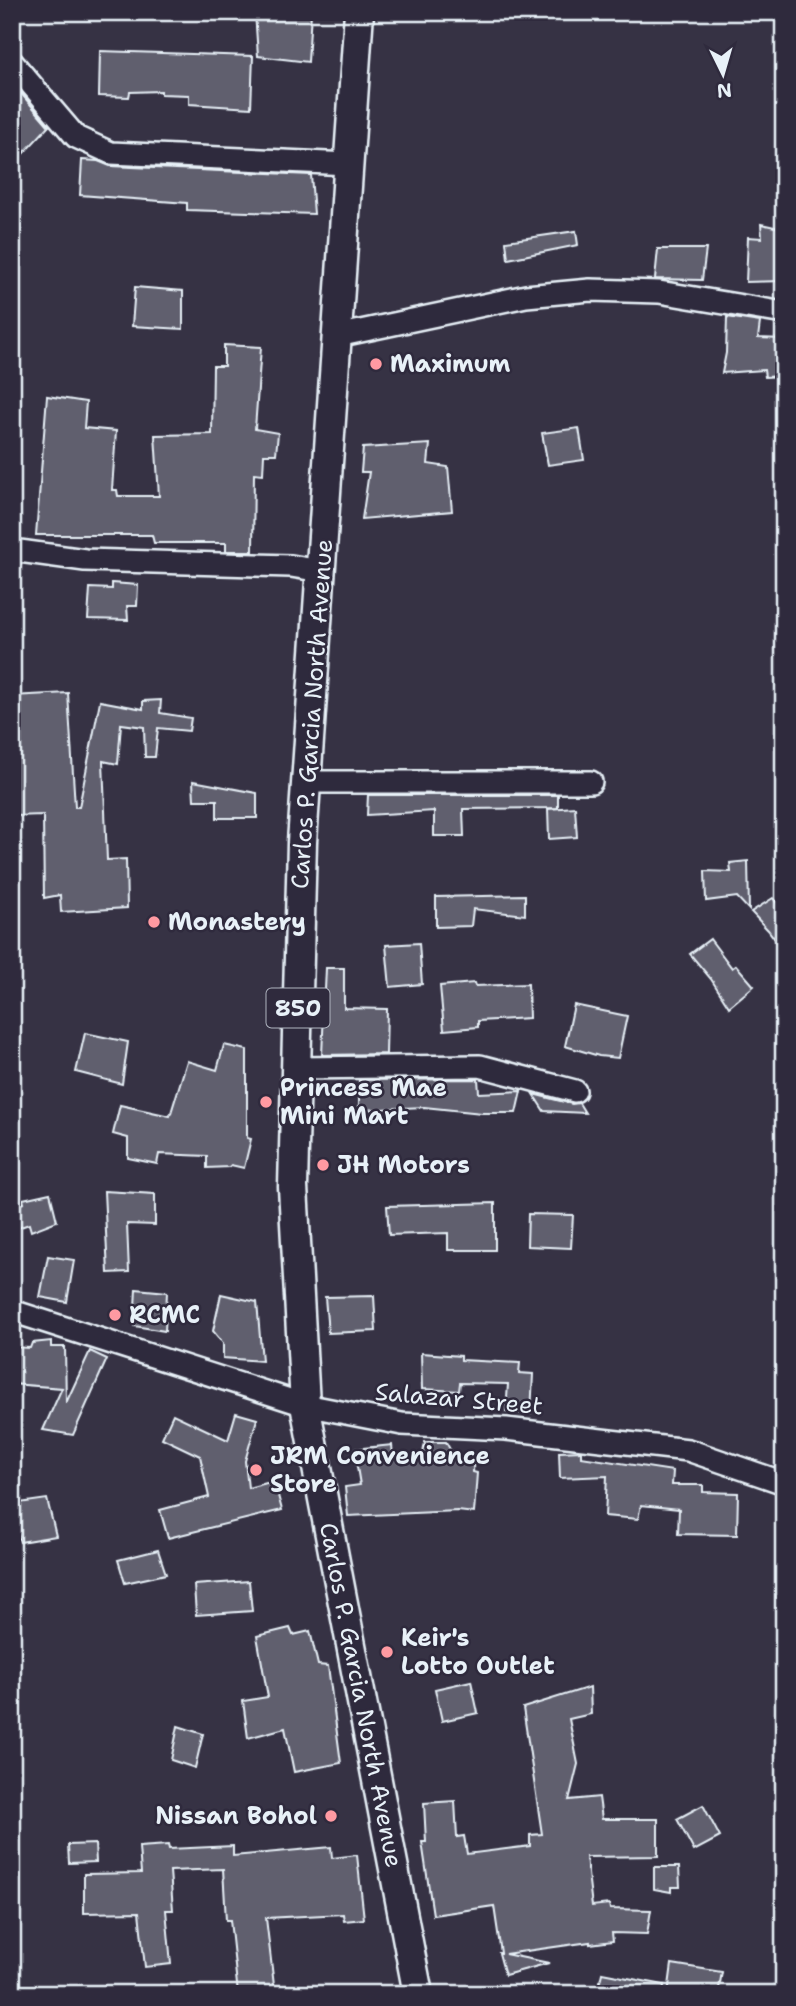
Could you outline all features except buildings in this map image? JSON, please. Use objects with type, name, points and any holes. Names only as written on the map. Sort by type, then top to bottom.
[{"type":"main road","name":"Carlos P. Garcia North Avenue","points":[[359,12],[302,842],[293,1186],[305,1405],[418,1994]]},
{"type":"street","points":[[12,62],[76,137],[111,153],[349,164]]},
{"type":"street","points":[[337,336],[526,296],[590,290],[659,292],[784,313]]},
{"type":"street","points":[[12,550],[85,560],[291,566],[321,571]]},
{"type":"street","points":[[306,782],[591,782]]},
{"type":"street","points":[[296,1068],[480,1066],[575,1091]]},
{"type":"street","name":"Salazar Street","points":[[12,1311],[305,1405],[402,1424],[506,1429],[688,1450],[784,1483]]},
{"type":"place","name":"Maximum","points":[[376,364]]},
{"type":"place","name":"Monastery","points":[[154,922]]},
{"type":"place","name":"Princess Mae Mini Mart","points":[[266,1102]]},
{"type":"place","name":"JH Motors","points":[[323,1165]]},
{"type":"place","name":"RCMC","points":[[115,1315]]},
{"type":"place","name":"JRM Convenience Store","points":[[256,1470]]},
{"type":"place","name":"Keir's Lotto Outlet","points":[[387,1652]]},
{"type":"place","name":"Nissan Bohol","points":[[331,1816]]}]
